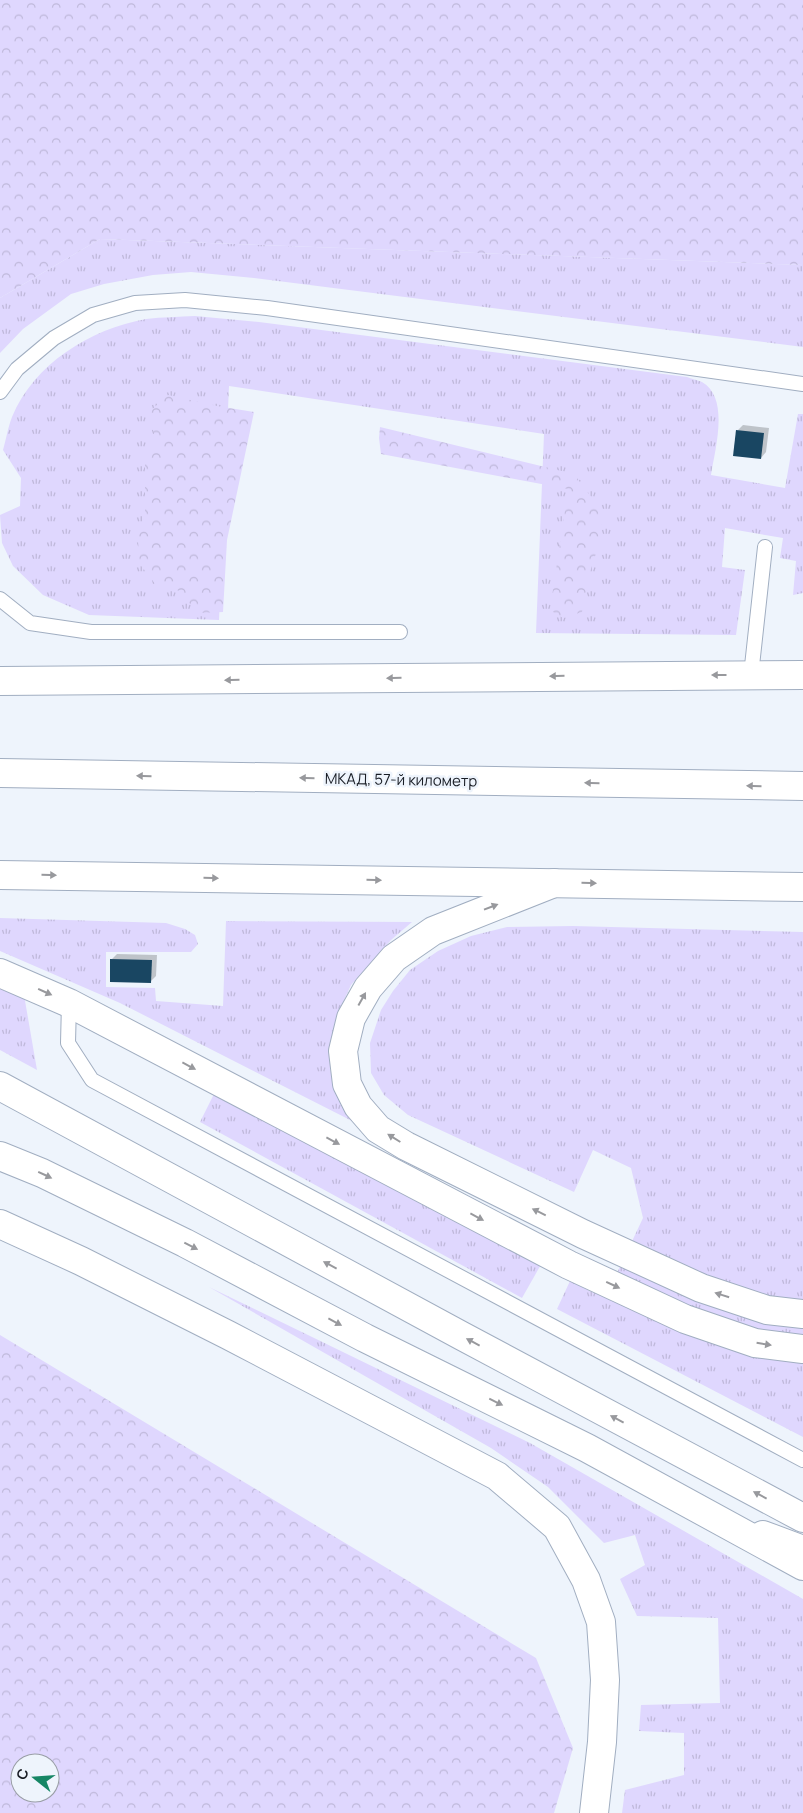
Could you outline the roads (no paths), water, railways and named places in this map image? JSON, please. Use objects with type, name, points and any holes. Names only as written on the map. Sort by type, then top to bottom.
[{"type":"main road","points":[[0,681],[803,675]]},
{"type":"main road","name":"МКАД, 57-й километр","points":[[0,773],[803,786]]},
{"type":"main road","points":[[0,875],[803,887]]},
{"type":"main road","points":[[556,882],[433,930],[394,958],[368,988],[351,1018],[343,1051],[347,1084],[358,1106],[378,1129],[406,1146],[583,1234],[701,1288],[767,1310],[803,1314]]},
{"type":"main road","points":[[0,972],[69,1003],[569,1264],[684,1319],[755,1343],[803,1349]]},
{"type":"main road","points":[[0,1086],[803,1518]]},
{"type":"main road","points":[[0,1156],[42,1173],[186,1243],[365,1338],[587,1448],[803,1566]]},
{"type":"main road","points":[[0,1224],[81,1261],[228,1335],[497,1476],[557,1527],[586,1580],[601,1622],[605,1680],[602,1742],[594,1813]]},
{"type":"main road","points":[[717,1518],[803,1550]]},
{"type":"lane","points":[[0,392],[17,368],[54,338],[93,315],[136,303],[185,300],[267,308],[803,384]]},
{"type":"lane","points":[[751,675],[765,547]]},
{"type":"lane","points":[[0,600],[30,623],[91,632],[400,632]]},
{"type":"lane","points":[[69,1003],[68,1043],[92,1080],[803,1460]]}]
